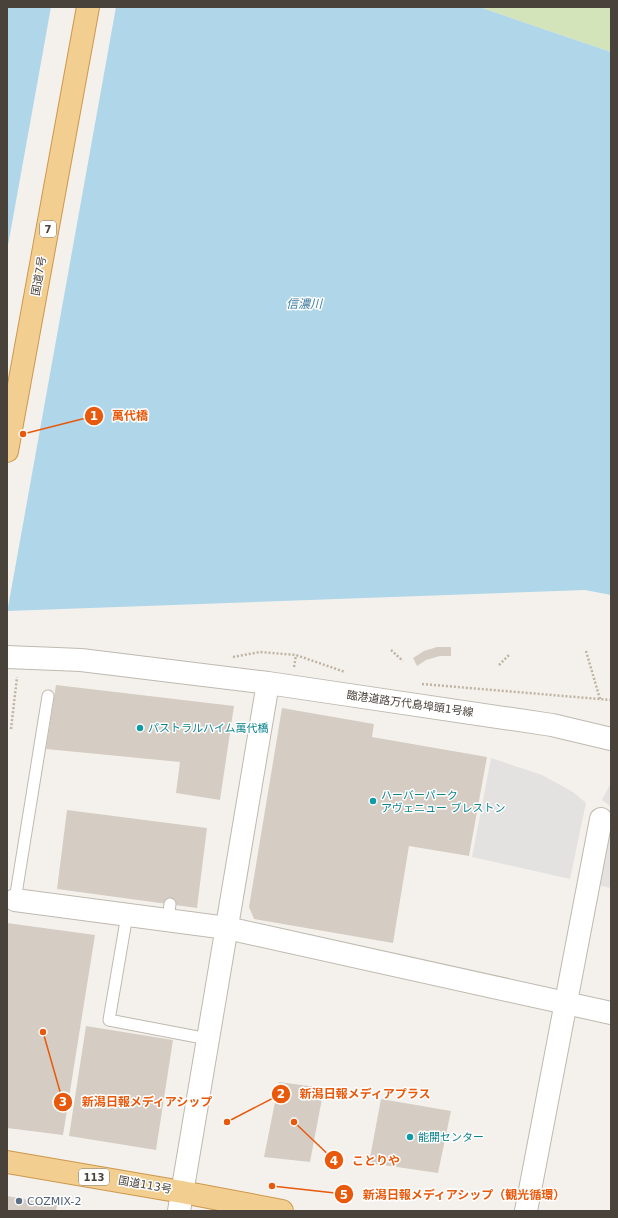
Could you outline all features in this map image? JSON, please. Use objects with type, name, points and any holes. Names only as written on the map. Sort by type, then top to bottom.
[{"type":"highway","name":"国道7号","points":[[7,451],[88,7]]},
{"type":"highway","name":"国道113号","points":[[7,1162],[180,1201],[282,1211]]},
{"type":"street","name":"臨港道路万代島埠頭1号線","points":[[12,666],[81,660],[268,683],[552,725],[611,739]]},
{"type":"street","points":[[180,1201],[268,683]]},
{"type":"street","name":"臨港道路万代島埠頭1号線","points":[[552,725],[611,726]]},
{"type":"street","points":[[526,1211],[601,819]]},
{"type":"street","points":[[15,900],[127,915],[169,912],[227,928],[611,1013]]},
{"type":"lane","points":[[15,900],[48,696]]},
{"type":"lane","points":[[127,915],[109,1020],[208,1039]]},
{"type":"path","points":[[391,650],[404,661]]},
{"type":"path","points":[[586,651],[600,699]]},
{"type":"path","points":[[231,658],[260,652],[296,655],[347,673]]},
{"type":"path","points":[[294,669],[296,655]]},
{"type":"path","points":[[499,665],[509,655]]},
{"type":"path","points":[[11,728],[12,666]]},
{"type":"path","points":[[417,683],[611,700]]},
{"type":"green space","points":[[479,7],[611,7],[611,52]]},
{"type":"shaded area","points":[[491,758],[542,775],[573,792],[586,803],[570,879],[472,857]]},
{"type":"shaded area","points":[[611,783],[611,807],[602,800]]},
{"type":"shaded area","points":[[611,828],[611,888],[597,885]]},
{"type":"water","name":"信濃川","points":[[7,7],[479,7],[611,52],[611,595],[585,590],[7,611]]},
{"type":"pier","points":[[51,7],[116,7],[7,613],[7,251]]},
{"type":"building","points":[[437,647],[451,647],[451,656],[440,656],[426,660],[417,666],[413,658],[424,651]]},
{"type":"building","name":"パストラルハイム萬代橋","points":[[56,685],[234,706],[220,800],[176,793],[180,762],[46,749]]},
{"type":"building","name":"ハーバーパーク アヴェニュー ブレストン","points":[[282,708],[374,724],[372,737],[487,757],[469,856],[409,846],[393,943],[254,919],[249,907]]},
{"type":"building","points":[[67,810],[207,828],[197,908],[57,889]]},
{"type":"building","points":[[7,923],[95,935],[63,1135],[7,1128]]},
{"type":"building","points":[[86,1026],[173,1040],[156,1150],[69,1136]]},
{"type":"building","points":[[279,1082],[324,1088],[310,1162],[264,1157]]},
{"type":"building","name":"能開センター","points":[[381,1099],[451,1111],[438,1173],[369,1163]]},
{"type":"building","name":"COZMIX-2","points":[[7,1196],[57,1205],[56,1211],[7,1211]]},
{"type":"place","name":"萬代橋","points":[[23,434]]},
{"type":"place","name":"パストラルハイム萬代橋","points":[[140,728]]},
{"type":"place","name":"ハーバーパーク アヴェニュー ブレストン","points":[[373,801]]},
{"type":"place","name":"新潟日報メディアシップ","points":[[43,1032]]},
{"type":"place","name":"新潟日報メディアプラス","points":[[227,1122]]},
{"type":"place","name":"ことりや","points":[[294,1122]]},
{"type":"place","name":"能開センター","points":[[410,1137]]},
{"type":"place","name":"新潟日報メディアシップ（観光循環）","points":[[272,1186]]},
{"type":"place","name":"COZMIX-2","points":[[19,1201]]}]
